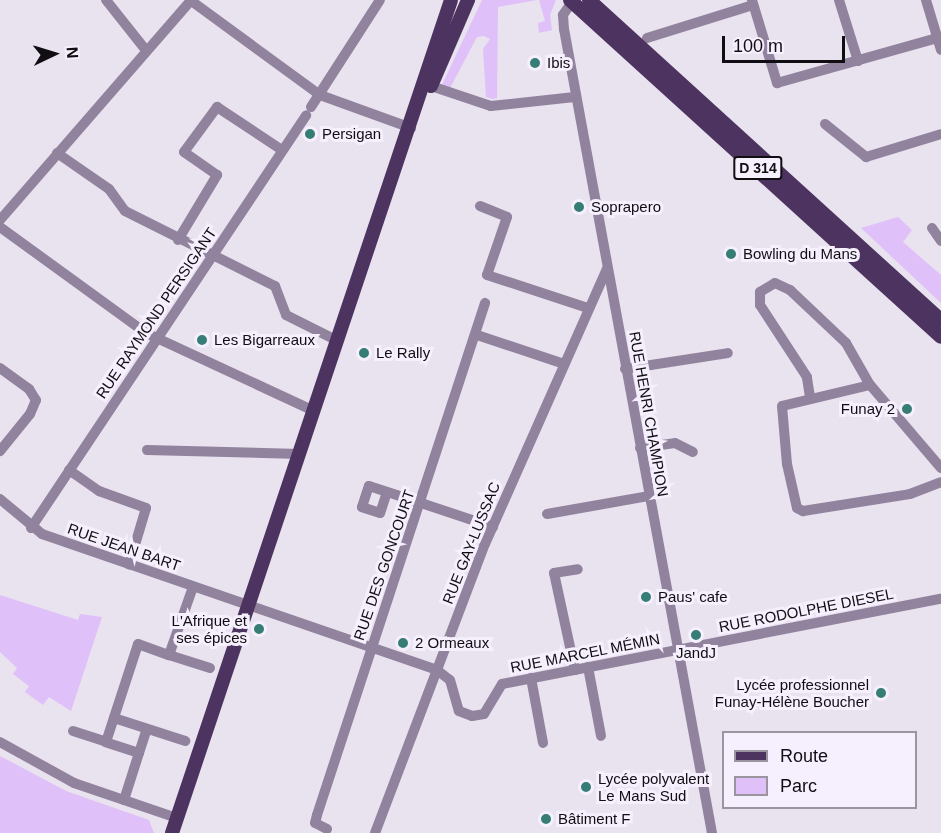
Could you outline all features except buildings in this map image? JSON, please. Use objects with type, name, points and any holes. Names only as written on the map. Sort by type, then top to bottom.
[{"type":"main road","points":[[172,833],[411,128],[452,0]]},
{"type":"main road","points":[[411,128],[466,0]]},
{"type":"main road","name":"D 314","points":[[589,0],[941,320]]},
{"type":"main road","name":"D 314","points":[[571,1],[941,337]]},
{"type":"street","points":[[106,0],[145,49]]},
{"type":"street","points":[[0,220],[145,49],[190,0],[320,95],[411,128]]},
{"type":"street","name":"RUE RAYMOND PERSIGANT","points":[[31,528],[320,95],[380,0]]},
{"type":"street","points":[[839,0],[858,61]]},
{"type":"street","points":[[926,0],[941,50]]},
{"type":"street","name":"RUE HENRI CHAMPION","points":[[571,1],[563,15],[563,22],[575,97],[712,833]]},
{"type":"street","points":[[647,38],[753,2],[777,83],[937,39]]},
{"type":"street","points":[[430,87],[491,105],[575,97]]},
{"type":"street","points":[[178,240],[217,175],[184,152],[217,107],[282,150]]},
{"type":"street","points":[[825,124],[866,157],[941,134]]},
{"type":"street","points":[[57,153],[109,189],[125,211],[178,240],[275,285],[285,315],[338,341]]},
{"type":"street","points":[[480,206],[507,217],[487,276],[588,308]]},
{"type":"street","points":[[0,227],[156,339],[314,411]]},
{"type":"street","points":[[932,228],[941,241]]},
{"type":"street","name":"RUE GAY-LUSSAC","points":[[375,833],[493,527],[607,269]]},
{"type":"street","points":[[810,397],[807,377],[760,305],[760,292],[775,283],[790,290],[846,343],[870,386],[941,468]]},
{"type":"street","name":"RUE DES GONCOURT","points":[[327,829],[315,823],[317,815],[477,334],[485,303]]},
{"type":"street","points":[[477,334],[564,364]]},
{"type":"street","points":[[626,369],[728,353]]},
{"type":"street","points":[[0,368],[29,389],[36,400],[30,414],[0,451]]},
{"type":"street","points":[[870,386],[787,402],[780,415],[797,508],[813,511],[910,494],[941,483]]},
{"type":"street","points":[[640,448],[675,443],[693,452]]},
{"type":"street","points":[[147,450],[300,454]]},
{"type":"street","points":[[69,470],[99,491],[146,508],[129,565]]},
{"type":"street","points":[[387,492],[493,527]]},
{"type":"street","points":[[547,514],[649,496]]},
{"type":"street","name":"RUE JEAN BART","points":[[0,499],[31,528],[129,565],[437,670]]},
{"type":"street","points":[[575,670],[554,573],[578,569]]},
{"type":"street","points":[[169,655],[193,587]]},
{"type":"street","name":"RUE RODOLPHE DIESEL","points":[[677,650],[941,599]]},
{"type":"street","points":[[106,742],[138,644],[210,668]]},
{"type":"street","name":"RUE MARCEL MÉMIN","points":[[437,670],[450,680],[459,711],[472,717],[483,714],[502,684],[677,650]]},
{"type":"street","points":[[588,667],[601,736]]},
{"type":"street","points":[[531,678],[543,743]]},
{"type":"street","points":[[114,718],[185,741]]},
{"type":"street","points":[[124,800],[147,729]]},
{"type":"street","points":[[73,731],[139,753]]},
{"type":"street","points":[[0,742],[74,783],[177,818]]},
{"type":"green space","points":[[482,0],[537,0],[498,7],[497,98],[492,99],[486,97],[483,49],[490,39],[484,36],[477,37],[449,90],[441,87]]},
{"type":"green space","points":[[539,0],[556,0],[550,15],[552,30],[539,33],[538,23],[545,21]]},
{"type":"green space","points":[[898,217],[912,230],[903,242],[941,275],[941,303],[861,228]]},
{"type":"green space","points":[[0,595],[78,620],[80,614],[102,617],[71,711],[49,697],[43,705],[25,692],[29,686],[13,674],[17,668],[0,652]]},
{"type":"green space","points":[[0,756],[66,791],[149,820],[154,833],[0,833]]},
{"type":"place","name":"Ibis","points":[[535,63]]},
{"type":"place","name":"Persigan","points":[[310,134]]},
{"type":"place","name":"Soprapero","points":[[579,207]]},
{"type":"place","name":"Bowling du Mans","points":[[731,254]]},
{"type":"place","name":"Les Bigarreaux","points":[[202,340]]},
{"type":"place","name":"Le Rally","points":[[364,353]]},
{"type":"place","name":"Funay 2","points":[[907,409]]},
{"type":"place","name":"Paus' cafe","points":[[646,597]]},
{"type":"place","name":"L'Afrique et ses épices","points":[[259,629]]},
{"type":"place","name":"JandJ","points":[[696,635]]},
{"type":"place","name":"2 Ormeaux","points":[[403,643]]},
{"type":"place","name":"Lycée professionnel Funay-Hélène Boucher","points":[[881,693]]},
{"type":"place","name":"Lycée polyvalent Le Mans Sud","points":[[586,787]]},
{"type":"place","name":"Bâtiment F","points":[[546,819]]}]
